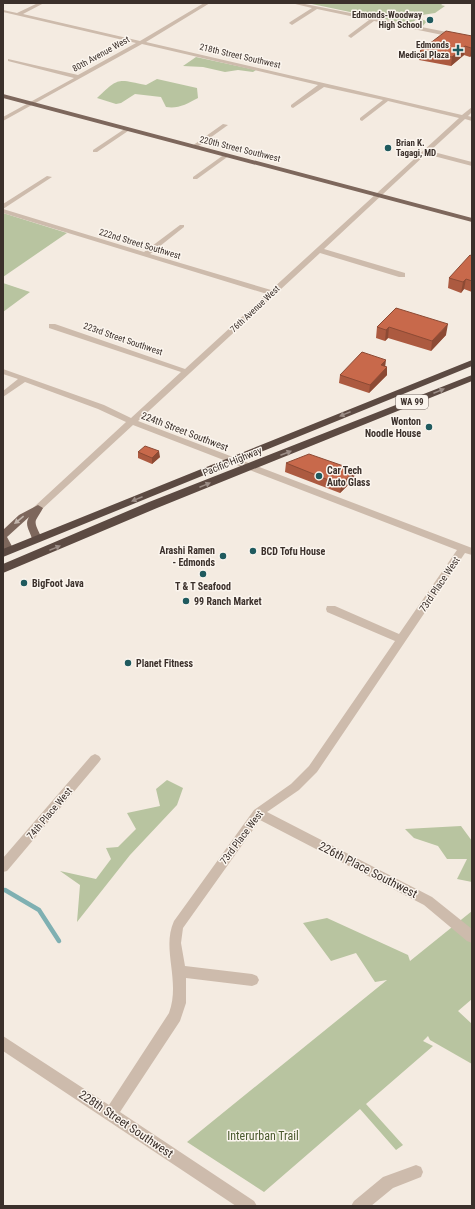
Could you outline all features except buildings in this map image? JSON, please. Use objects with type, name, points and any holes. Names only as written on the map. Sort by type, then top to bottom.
[{"type":"highway","name":"Pacific Highway","points":[[6,552],[472,364]]},
{"type":"highway","name":"Pacific Highway","points":[[3,569],[128,515],[472,378]]},
{"type":"main road","name":"220th Street Southwest","points":[[3,96],[379,194],[472,220]]},
{"type":"main road","points":[[6,552],[3,537],[22,517],[38,508]]},
{"type":"main road","points":[[37,539],[35,531],[31,526],[31,521],[38,508]]},
{"type":"street","points":[[19,14],[42,3]]},
{"type":"street","name":"80th Avenue West","points":[[3,119],[208,3]]},
{"type":"street","points":[[293,3],[472,39]]},
{"type":"street","points":[[292,23],[316,8]]},
{"type":"street","name":"218th Street Southwest","points":[[3,11],[472,119]]},
{"type":"street","points":[[351,36],[373,19]]},
{"type":"street","points":[[10,60],[78,77]]},
{"type":"street","points":[[293,106],[324,84]]},
{"type":"street","points":[[362,119],[388,99]]},
{"type":"street","name":"76th Avenue West","points":[[38,508],[472,109]]},
{"type":"street","points":[[194,147],[225,125]]},
{"type":"street","points":[[95,151],[128,129]]},
{"type":"street","points":[[425,152],[472,164]]},
{"type":"street","points":[[195,178],[227,155]]},
{"type":"street","points":[[3,206],[49,177]]},
{"type":"street","name":"222nd Street Southwest","points":[[3,211],[272,293]]},
{"type":"street","points":[[144,254],[182,226]]},
{"type":"street","points":[[319,250],[402,275]]},
{"type":"street","name":"223rd Street Southwest","points":[[52,326],[186,372]]},
{"type":"street","name":"224th Street Southwest","points":[[3,371],[101,407],[132,422],[379,518],[467,550]]},
{"type":"street","points":[[3,395],[23,379]]},
{"type":"street","points":[[145,427],[144,419],[147,408]]},
{"type":"street","name":"73rd Place West","points":[[111,1114],[175,1016],[181,997],[174,939],[178,925],[258,813],[295,787],[307,776],[401,639],[467,550]]},
{"type":"street","points":[[332,609],[401,639]]},
{"type":"street","name":"74th Place West","points":[[3,867],[95,759]]},
{"type":"street","name":"226th Place Southwest","points":[[258,813],[428,901],[472,938]]},
{"type":"street","points":[[179,972],[252,980]]},
{"type":"street","name":"228th Street Southwest","points":[[3,1043],[249,1206]]},
{"type":"street","points":[[359,1206],[388,1182],[416,1172]]},
{"type":"green space","points":[[307,3],[444,3],[441,5],[445,6],[435,13],[422,15],[413,22],[418,23],[421,21],[420,19],[427,21],[422,27]]},
{"type":"green space","points":[[196,57],[256,70],[253,72],[238,70],[225,72],[203,67],[183,66]]},
{"type":"green space","points":[[157,79],[197,88],[198,98],[182,106],[166,107],[161,97],[135,94],[121,103],[116,104],[97,98],[110,86],[119,81],[146,85]]},
{"type":"green space","points":[[3,213],[67,233],[3,277]]},
{"type":"green space","points":[[3,283],[30,292],[3,312]]},
{"type":"green space","points":[[167,780],[183,788],[177,805],[130,855],[77,922],[80,885],[60,871],[96,879],[111,859],[106,848],[118,847],[136,829],[127,813],[160,806],[156,789]]},
{"type":"green space","points":[[461,826],[472,841],[472,882],[457,879],[467,859],[447,859],[438,846],[414,838],[405,829]]},
{"type":"green space","name":"Interurban Trail","points":[[472,911],[472,999],[458,1011],[472,1024],[472,1064],[430,1040],[428,1036],[423,1041],[433,1046],[366,1104],[403,1145],[396,1150],[360,1109],[264,1192],[187,1142],[387,980],[375,982],[356,953],[331,961],[303,923],[327,918],[408,955],[410,961]]},
{"type":"waterway","points":[[5,890],[39,910],[59,941]]},
{"type":"place","name":"Edmonds-Woodway High School","points":[[430,20]]},
{"type":"place","name":"Edmonds Medical Plaza","points":[[458,50]]},
{"type":"place","name":"Brian K. Tagagi, MD","points":[[388,148]]},
{"type":"place","name":"Wonton Noodle House","points":[[429,427]]},
{"type":"place","name":"Car Tech Auto Glass","points":[[319,476]]},
{"type":"place","name":"BCD Tofu House","points":[[253,551]]},
{"type":"place","name":"Arashi Ramen - Edmonds","points":[[223,556]]},
{"type":"place","name":"T & T Seafood","points":[[203,574]]},
{"type":"place","name":"BigFoot Java","points":[[24,583]]},
{"type":"place","name":"99 Ranch Market","points":[[186,601]]},
{"type":"place","name":"Planet Fitness","points":[[128,663]]}]
